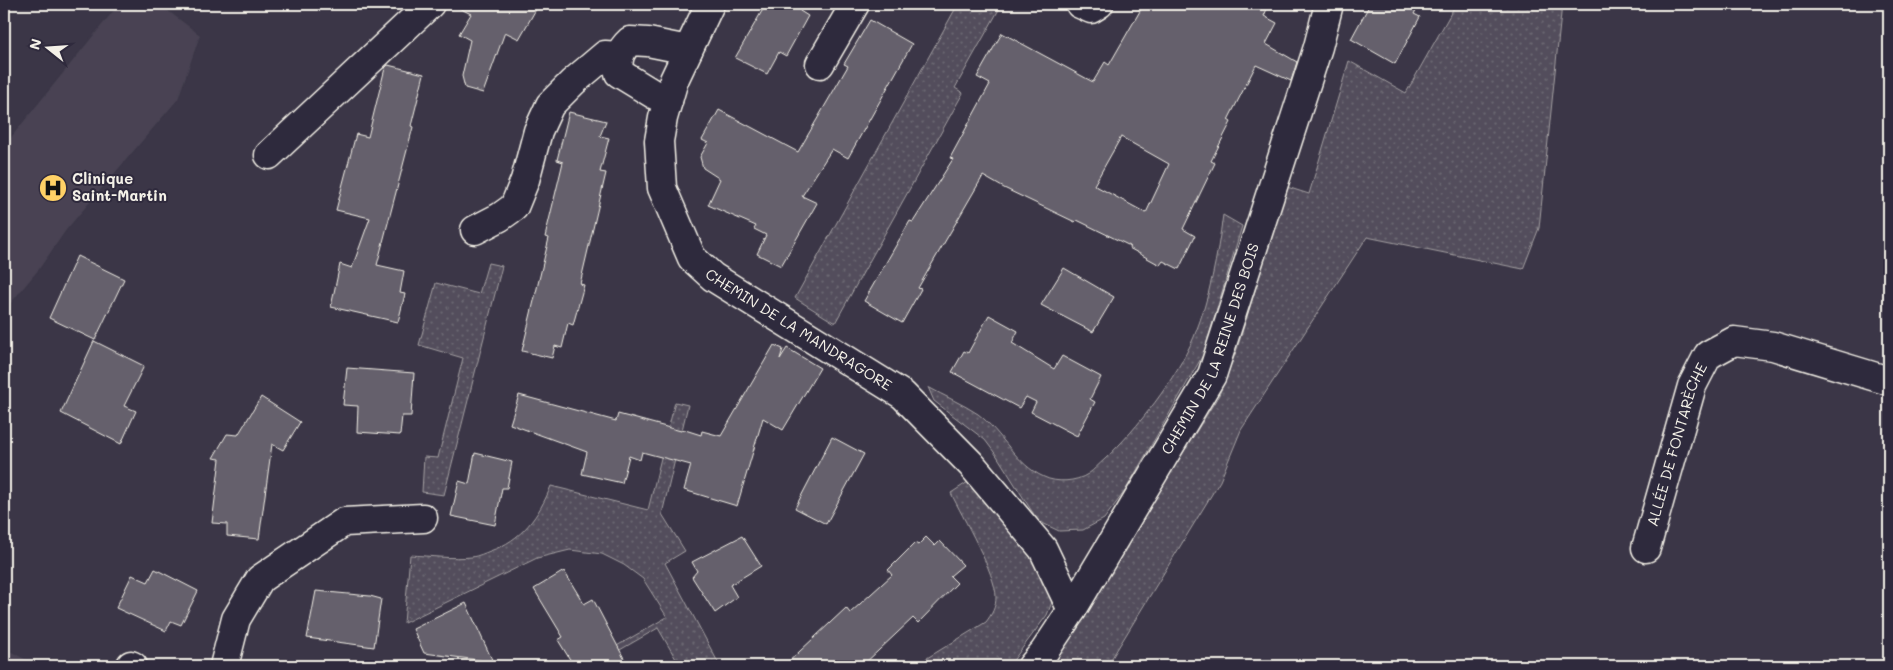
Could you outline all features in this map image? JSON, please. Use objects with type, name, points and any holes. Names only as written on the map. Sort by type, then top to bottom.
[{"type":"street","points":[[269,154],[430,4]]},
{"type":"street","name":"CHEMIN DE LA MANDRAGORE","points":[[710,4],[674,80],[658,141],[662,188],[692,258],[713,277],[903,395],[971,464],[1043,549],[1072,610]]},
{"type":"street","points":[[820,64],[855,4]]},
{"type":"street","points":[[1080,4],[1091,9],[1099,4]]},
{"type":"street","name":"CHEMIN DE LA REINE DES BOIS","points":[[1032,666],[1072,610],[1212,375],[1318,47],[1329,4]]},
{"type":"street","points":[[668,100],[655,95],[619,72],[617,62],[622,48],[630,41],[648,42],[688,50]]},
{"type":"street","points":[[475,230],[500,217],[514,207],[526,180],[538,131],[550,105],[573,82],[605,55],[619,56]]},
{"type":"street","name":"ALLÉE DE FONTARÈCHE","points":[[1646,548],[1692,386],[1708,355],[1734,341],[1773,346],[1889,381]]},
{"type":"street","points":[[224,666],[236,619],[260,579],[344,522],[423,518]]},
{"type":"shaded area","name":"Clinique Saint-Martin","points":[[119,4],[159,4],[200,35],[178,99],[66,230],[39,269],[4,311],[4,146]]},
{"type":"shaded area","points":[[958,4],[1002,4],[955,88],[963,93],[835,323],[795,298]]},
{"type":"shaded area","points":[[1456,4],[1562,4],[1539,228],[1523,269],[1367,237],[1241,430],[1220,481],[1107,666],[1046,666],[1083,614],[1219,395],[1236,352],[1287,187],[1309,194],[1349,61],[1406,93]]},
{"type":"shaded area","points":[[1223,215],[1242,226],[1203,355],[1125,491],[1104,519],[1083,530],[1059,531],[1038,521],[985,440],[934,401],[928,387],[966,407],[987,421],[1017,457],[1034,472],[1054,480],[1066,481],[1083,477],[1118,447],[1143,418],[1167,386],[1186,353],[1200,322],[1209,292]]},
{"type":"shaded area","points":[[488,263],[502,266],[444,495],[422,492],[424,457],[438,458],[463,358],[419,345],[436,283],[479,294]]},
{"type":"shaded area","points":[[675,402],[688,405],[662,514],[685,551],[665,563],[720,666],[680,666],[658,628],[592,666],[582,666],[667,617],[643,579],[624,565],[602,554],[570,550],[537,558],[404,623],[410,555],[449,558],[472,557],[501,546],[520,534],[528,526],[541,507],[551,486],[648,510]]},
{"type":"shaded area","points":[[968,482],[977,482],[1042,562],[1052,587],[1052,602],[1047,615],[1009,666],[914,666],[986,622],[994,607],[996,597],[991,574],[951,493]]},
{"type":"shaded area","points":[[4,648],[38,666],[4,666]]},
{"type":"building","points":[[451,4],[539,4],[519,39],[505,32],[483,93],[465,88],[462,76],[470,40],[459,34],[471,14]]},
{"type":"building","points":[[766,4],[804,4],[800,11],[808,16],[786,56],[779,52],[767,74],[735,58]]},
{"type":"building","points":[[1144,4],[1269,4],[1264,16],[1277,23],[1266,44],[1297,62],[1291,81],[1256,65],[1228,120],[1231,122],[1211,161],[1215,163],[1183,229],[1195,236],[1179,269],[1163,261],[1160,265],[1129,248],[1130,246],[1077,220],[1075,222],[983,176],[918,288],[921,289],[902,323],[864,301],[910,221],[913,222],[953,159],[950,158],[990,84],[977,77],[1002,33],[1093,82],[1105,62],[1109,65]],"holes":[[[1121,137],[1169,164],[1146,213],[1094,185]]]},
{"type":"building","points":[[1370,4],[1419,4],[1414,14],[1420,17],[1395,64],[1351,39]]},
{"type":"building","points":[[870,20],[912,44],[848,158],[832,149],[802,196],[817,203],[781,266],[757,254],[766,235],[754,229],[756,226],[708,205],[720,179],[703,168],[700,157],[708,143],[702,140],[719,110],[798,152],[848,66],[844,64]]},
{"type":"building","points":[[388,65],[424,74],[411,126],[413,127],[377,265],[404,271],[400,293],[405,294],[398,322],[331,307],[340,264],[352,268],[370,218],[336,210],[356,134],[368,137],[385,68]]},
{"type":"building","points":[[569,112],[606,121],[600,136],[609,138],[600,172],[606,173],[580,284],[584,285],[573,325],[568,323],[562,348],[555,346],[552,358],[522,351],[549,238],[545,237],[563,162],[557,160]]},
{"type":"building","points":[[77,256],[124,279],[95,340],[49,318]]},
{"type":"building","points":[[1064,268],[1114,297],[1093,332],[1041,305]]},
{"type":"building","points":[[989,315],[1018,331],[1012,343],[1054,369],[1062,356],[1101,377],[1090,399],[1095,402],[1077,436],[1031,412],[1036,402],[1026,397],[1019,408],[952,372],[964,351],[968,353]]},
{"type":"building","points":[[94,341],[144,366],[124,406],[136,411],[121,444],[61,413]]},
{"type":"building","points":[[774,345],[783,349],[780,359],[787,348],[820,368],[783,430],[763,418],[737,506],[684,490],[691,465],[642,452],[640,460],[629,456],[622,483],[582,474],[587,452],[510,424],[519,395],[616,421],[618,414],[681,431],[682,429],[701,435],[702,431],[721,436]]},
{"type":"building","points":[[347,368],[414,373],[411,416],[402,416],[400,435],[357,432],[358,406],[343,405]]},
{"type":"building","points":[[261,397],[300,422],[283,450],[272,444],[259,539],[227,536],[227,524],[212,523],[220,459],[213,458],[227,434],[238,435]]},
{"type":"building","points":[[832,437],[864,454],[826,524],[795,508]]},
{"type":"building","points":[[475,453],[512,462],[507,488],[502,488],[495,525],[451,516],[459,481],[469,484]]},
{"type":"building","points":[[742,536],[761,566],[730,585],[737,597],[715,613],[692,577],[697,571],[692,562]]},
{"type":"building","points":[[926,537],[935,546],[940,541],[963,565],[950,576],[957,583],[918,623],[913,618],[862,666],[784,666],[846,608],[850,613],[892,575],[888,570],[915,543],[918,545]]},
{"type":"building","points":[[155,569],[198,591],[181,625],[171,621],[166,631],[116,608],[132,575],[148,582]]},
{"type":"building","points":[[564,571],[584,604],[593,599],[628,666],[574,666],[558,640],[563,637],[534,589]]},
{"type":"building","points":[[316,591],[370,596],[381,599],[374,647],[307,638]]},
{"type":"building","points":[[466,603],[493,662],[424,653],[413,629]]},
{"type":"place","name":"Clinique Saint-Martin","points":[[53,188]]}]
